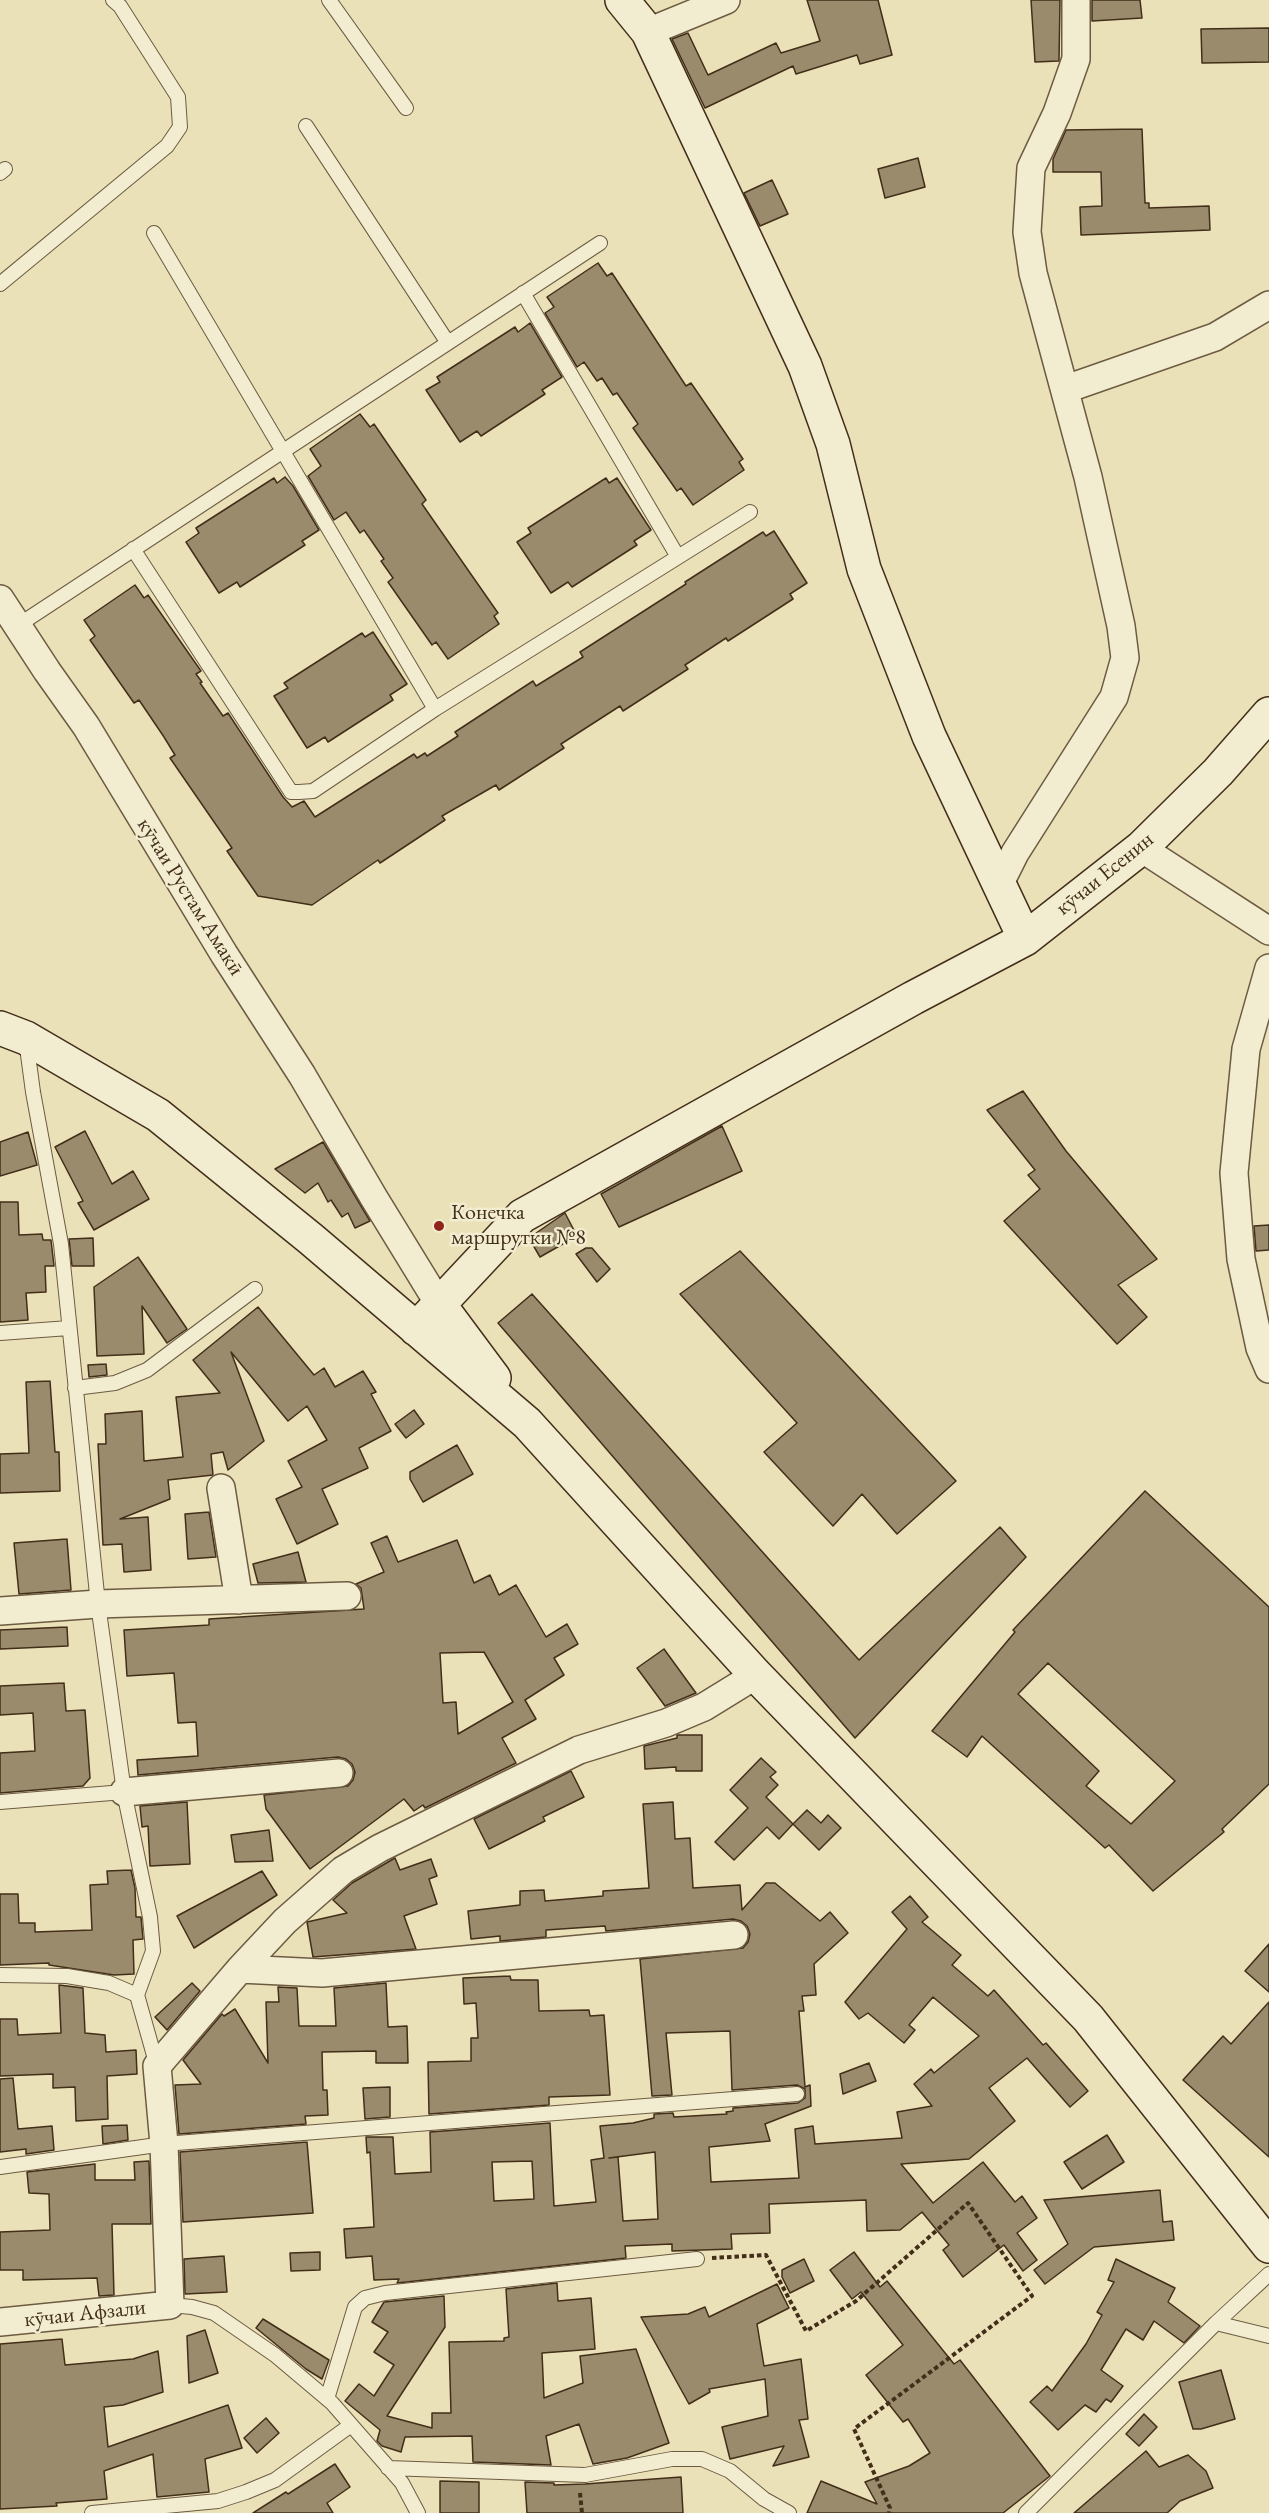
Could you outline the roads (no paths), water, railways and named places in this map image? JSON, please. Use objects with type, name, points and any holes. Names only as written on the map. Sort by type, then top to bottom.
[{"type":"street","points":[[622,0],[648,32],[805,366],[833,444],[864,569],[929,736],[1024,939]]},
{"type":"street","points":[[648,32],[726,0]]},
{"type":"street","points":[[999,885],[1015,853],[1114,698],[1125,658],[1111,580],[1066,389],[1033,273],[1027,231],[1031,168],[1057,113],[1076,59],[1076,0]]},
{"type":"street","points":[[1066,389],[1215,337],[1269,305]]},
{"type":"street","name":"кӯчаи Рустам Амакӣ","points":[[0,598],[86,726],[224,954],[302,1075],[439,1304]]},
{"type":"street","name":"кӯчаи Есенин","points":[[417,1329],[522,1216],[913,998],[1024,939],[1141,848],[1218,772],[1269,714]]},
{"type":"street","points":[[1141,848],[1269,931]]},
{"type":"street","points":[[1269,968],[1246,1049],[1234,1173],[1241,1259],[1260,1348],[1269,1369]]},
{"type":"street","points":[[13,1033],[158,1115],[293,1224],[527,1423]]},
{"type":"street","points":[[439,1304],[527,1423],[756,1675],[1088,2018],[1269,2246]]},
{"type":"street","points":[[221,1488],[239,1600]]},
{"type":"street","points":[[0,1611],[98,1604],[347,1596]]},
{"type":"street","points":[[170,2305],[164,2144],[157,2066],[240,1969],[285,1921],[343,1870],[380,1848],[579,1750],[666,1724],[704,1707],[756,1675]]},
{"type":"street","points":[[124,1792],[339,1773]]},
{"type":"street","points":[[240,1969],[322,1973],[734,1935]]},
{"type":"street","name":"кӯчаи Афзали","points":[[0,2322],[170,2305]]},
{"type":"lane","points":[[0,285],[167,146],[180,127],[178,97],[120,6],[113,0]]},
{"type":"lane","points":[[329,0],[406,108]]},
{"type":"lane","points":[[306,126],[448,343]]},
{"type":"lane","points":[[154,233],[435,708]]},
{"type":"lane","points":[[17,626],[600,243]]},
{"type":"lane","points":[[523,293],[678,557]]},
{"type":"lane","points":[[133,549],[291,792],[313,791],[435,708],[750,513]]},
{"type":"lane","points":[[13,1033],[33,1092],[61,1244],[98,1604],[124,1792],[150,1917],[153,1951],[137,1995],[157,2066]]},
{"type":"lane","points":[[75,1388],[115,1383],[147,1370],[255,1289]]},
{"type":"lane","points":[[0,1334],[69,1328]]},
{"type":"lane","points":[[0,1802],[124,1792]]},
{"type":"lane","points":[[0,1975],[67,1976],[109,1983],[137,1995]]},
{"type":"lane","points":[[0,2167],[164,2144],[797,2094]]},
{"type":"lane","points":[[327,2399],[355,2307],[365,2298],[385,2293],[698,2259]]},
{"type":"lane","points":[[1026,2513],[1216,2323],[1269,2274]]},
{"type":"lane","points":[[170,2305],[192,2307],[214,2313],[275,2355],[327,2399],[351,2425],[402,2483],[418,2513]]},
{"type":"lane","points":[[1216,2323],[1269,2336]]},
{"type":"lane","points":[[92,2513],[218,2501],[246,2492],[275,2480],[351,2425]]},
{"type":"lane","points":[[388,2468],[585,2475],[672,2459],[702,2459],[730,2471],[764,2499],[789,2513]]},
{"type":"place","name":"Конечка маршрутки №8","points":[[439,1226]]}]
